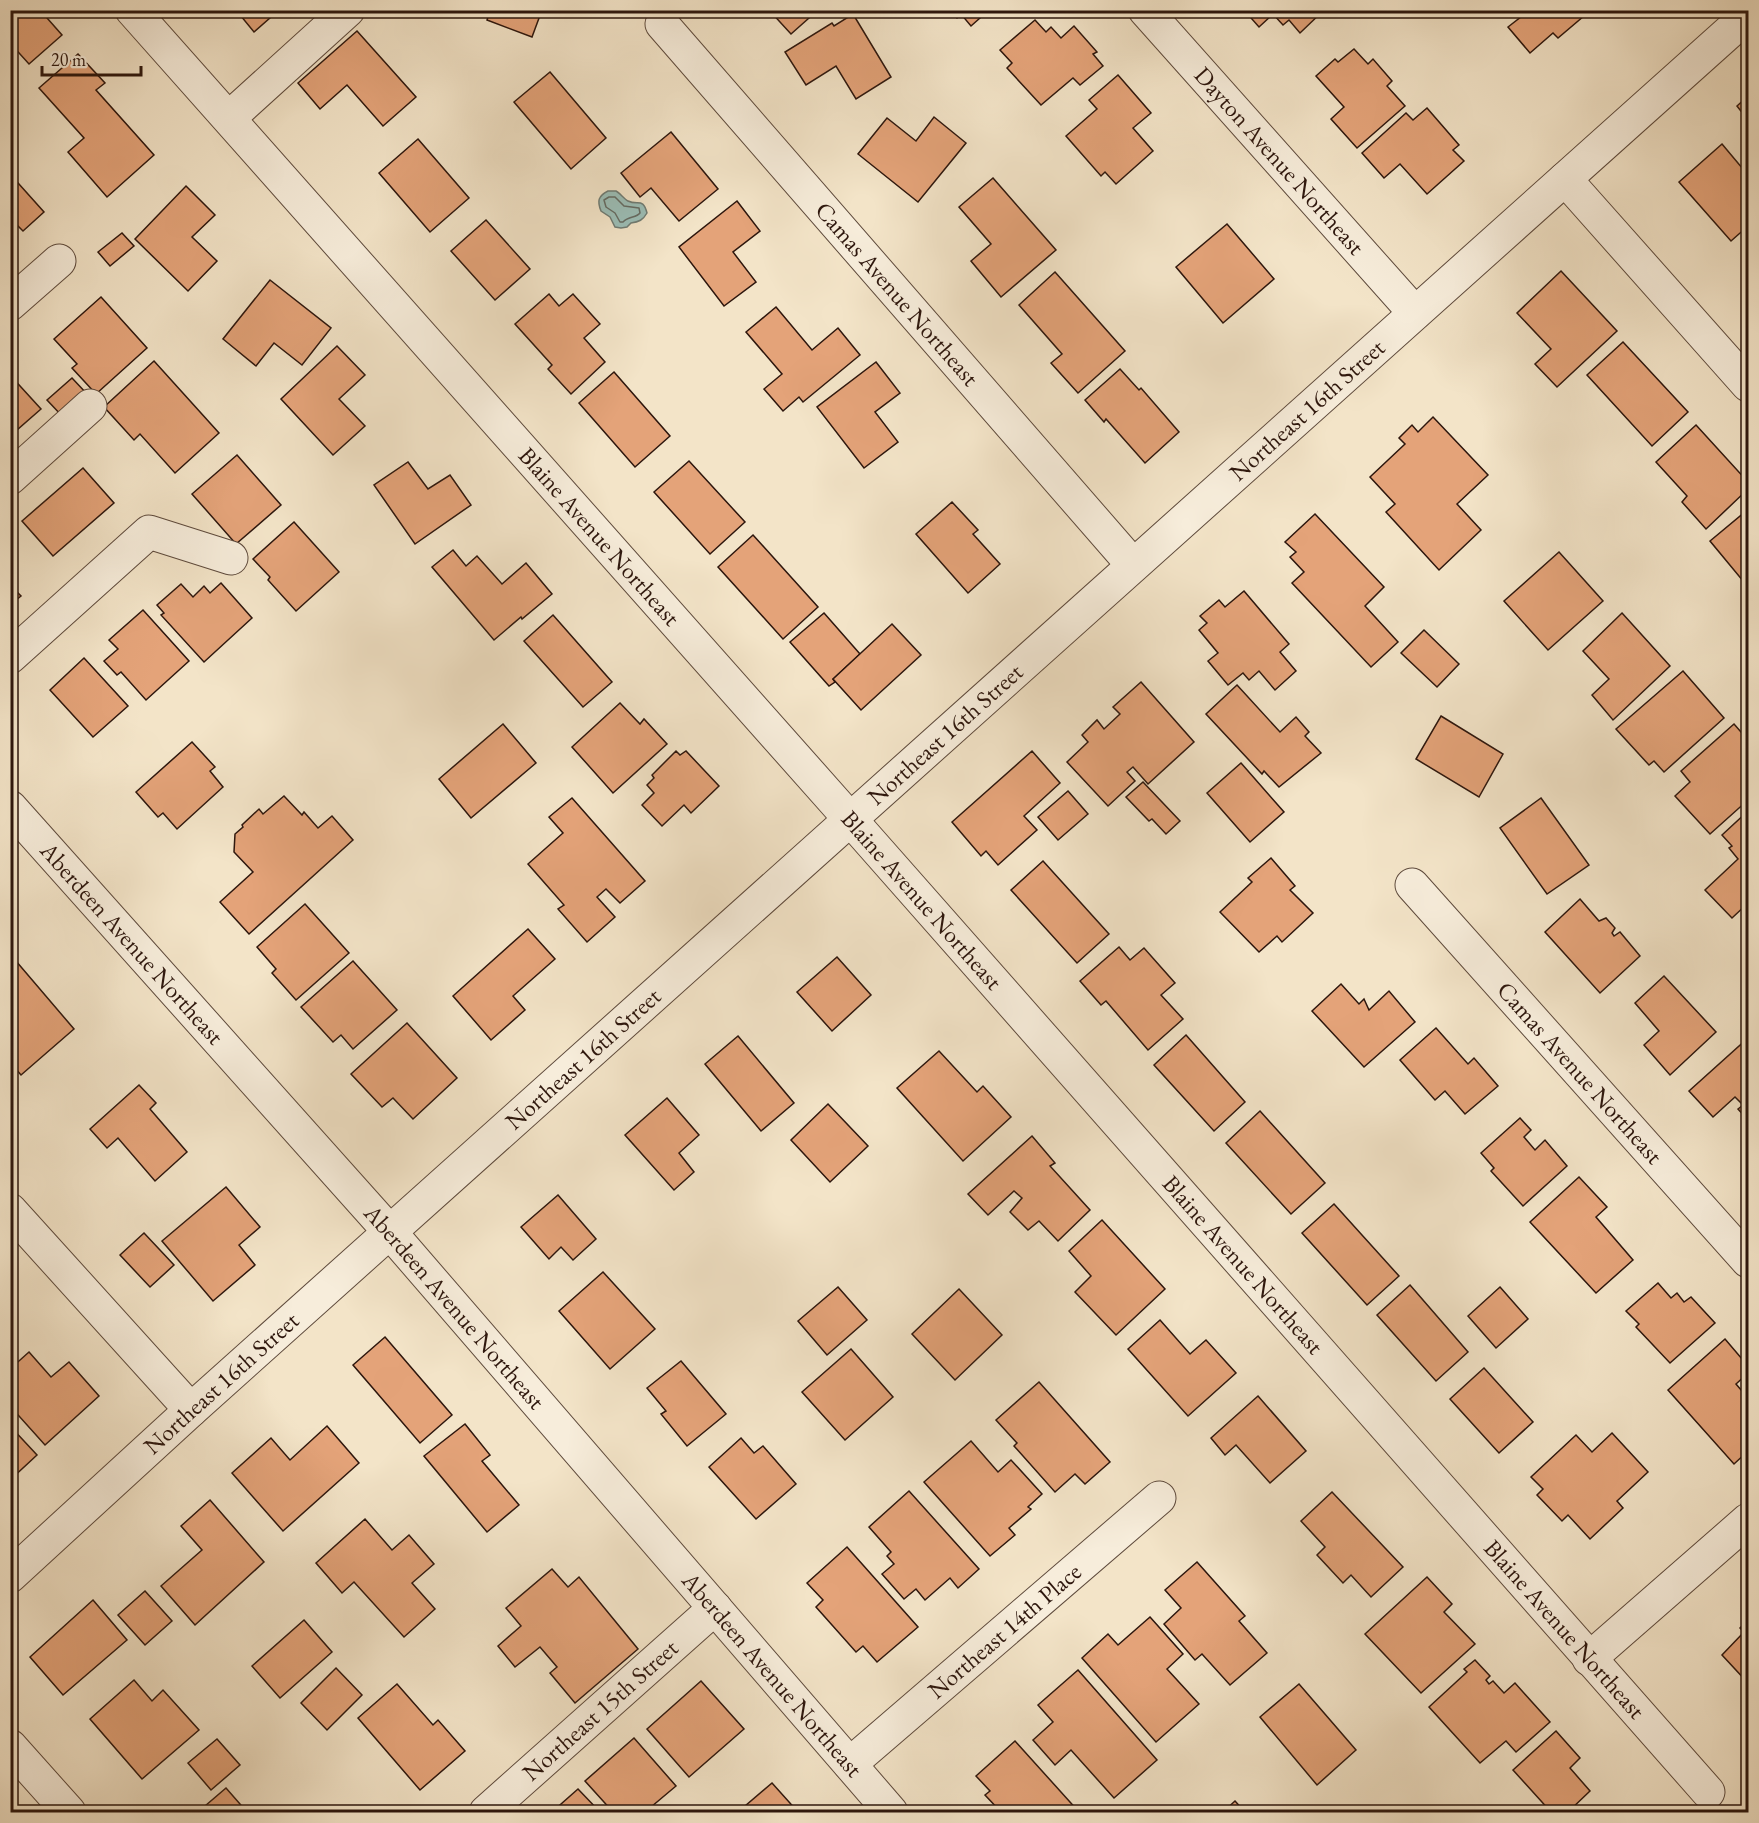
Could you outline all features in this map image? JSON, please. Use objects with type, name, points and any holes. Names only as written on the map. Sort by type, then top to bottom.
[{"type":"street","name":"Blaine Avenue Northeast","points":[[132,10],[850,819],[1708,1792]]},
{"type":"street","points":[[229,118],[348,10]]},
{"type":"street","name":"Dayton Avenue Northeast","points":[[1145,10],[1415,313]]},
{"type":"street","name":"Northeast 16th Street","points":[[10,1576],[389,1232],[1749,15]]},
{"type":"street","name":"Camas Avenue Northeast","points":[[662,24],[1133,565]]},
{"type":"street","points":[[1565,179],[1749,385]]},
{"type":"street","points":[[10,304],[59,261]]},
{"type":"street","points":[[10,478],[90,406]]},
{"type":"street","points":[[10,657],[149,532],[231,558]]},
{"type":"street","name":"Aberdeen Avenue Northeast","points":[[10,807],[389,1232],[891,1812]]},
{"type":"street","name":"Camas Avenue Northeast","points":[[1412,885],[1749,1262]]},
{"type":"street","points":[[10,1210],[191,1410]]},
{"type":"street","name":"Northeast 14th Place","points":[[850,1764],[1159,1498]]},
{"type":"street","points":[[1589,1659],[1749,1520]]},
{"type":"street","name":"Northeast 15th Street","points":[[486,1812],[715,1608]]},
{"type":"street","points":[[10,1746],[69,1812]]},
{"type":"water","points":[[608,191],[616,191],[628,201],[642,203],[647,213],[627,227],[615,227],[610,217],[601,211],[599,204],[600,197]]},
{"type":"building","points":[[10,10],[40,10],[62,35],[29,64],[10,43]]},
{"type":"building","points":[[236,10],[279,10],[254,32]]},
{"type":"building","points":[[490,10],[542,10],[532,37],[487,20]]},
{"type":"building","points":[[769,10],[818,10],[791,34]]},
{"type":"building","points":[[950,10],[989,10],[971,26],[961,14],[957,18]]},
{"type":"building","points":[[1244,10],[1324,10],[1300,33],[1289,20],[1283,25],[1273,14],[1259,27]]},
{"type":"building","points":[[1518,10],[1591,10],[1558,38],[1553,33],[1530,53],[1508,27],[1522,16]]},
{"type":"building","points":[[853,14],[891,77],[856,99],[836,66],[806,85],[785,52],[832,23],[834,26]]},
{"type":"building","points":[[1035,20],[1046,32],[1051,27],[1061,38],[1074,26],[1097,52],[1093,54],[1103,66],[1080,85],[1073,78],[1041,105],[1007,68],[1012,63],[1000,50]]},
{"type":"building","points":[[357,31],[416,97],[383,126],[347,85],[320,109],[298,83]]},
{"type":"building","points":[[1354,49],[1368,64],[1373,59],[1392,81],[1387,86],[1405,106],[1357,148],[1331,119],[1344,107],[1316,76],[1335,59],[1338,62]]},
{"type":"building","points":[[78,54],[105,83],[96,90],[154,155],[107,197],[68,152],[84,138],[39,88]]},
{"type":"building","points":[[550,72],[606,138],[571,169],[514,102]]},
{"type":"building","points":[[1118,75],[1151,113],[1133,128],[1153,151],[1116,184],[1105,172],[1101,176],[1066,136],[1097,109],[1089,100]]},
{"type":"building","points":[[1748,96],[1748,120],[1737,106]]},
{"type":"building","points":[[1427,108],[1459,145],[1453,150],[1464,161],[1427,194],[1400,164],[1384,178],[1362,153],[1406,113],[1413,120]]},
{"type":"building","points":[[934,117],[966,143],[918,202],[858,154],[887,118],[916,141]]},
{"type":"building","points":[[671,132],[718,189],[679,221],[651,188],[640,197],[621,173]]},
{"type":"building","points":[[418,139],[469,198],[430,232],[379,173]]},
{"type":"building","points":[[1722,144],[1748,175],[1748,226],[1731,241],[1679,182]]},
{"type":"building","points":[[10,174],[44,212],[23,231],[17,225],[10,231]]},
{"type":"building","points":[[993,178],[1056,250],[1001,297],[971,261],[991,244],[959,207]]},
{"type":"building","points":[[186,186],[215,215],[192,237],[217,261],[188,291],[135,239]]},
{"type":"building","points":[[737,201],[760,231],[733,252],[756,282],[724,306],[679,247]]},
{"type":"building","points":[[486,220],[530,269],[495,300],[451,251]]},
{"type":"building","points":[[1227,224],[1274,279],[1223,323],[1176,267]]},
{"type":"building","points":[[122,233],[134,246],[110,266],[98,252]]},
{"type":"building","points":[[1561,271],[1617,331],[1557,387],[1535,364],[1551,349],[1517,313]]},
{"type":"building","points":[[1055,272],[1125,351],[1078,393],[1051,363],[1062,354],[1019,305]]},
{"type":"building","points":[[270,280],[331,328],[302,365],[274,343],[256,366],[223,339]]},
{"type":"building","points":[[549,294],[559,306],[573,294],[600,324],[584,338],[605,362],[571,394],[548,369],[552,365],[515,324]]},
{"type":"building","points":[[101,297],[147,348],[96,394],[72,368],[77,364],[54,339]]},
{"type":"building","points":[[776,307],[812,350],[838,328],[860,355],[803,402],[799,397],[783,411],[764,389],[782,374],[746,332]]},
{"type":"building","points":[[1623,342],[1688,412],[1652,446],[1587,375]]},
{"type":"building","points":[[337,346],[365,375],[339,399],[365,426],[333,455],[281,399]]},
{"type":"building","points":[[154,361],[219,433],[175,473],[140,434],[134,440],[104,407]]},
{"type":"building","points":[[876,362],[900,393],[875,412],[898,442],[864,468],[817,407]]},
{"type":"building","points":[[1120,369],[1139,390],[1141,388],[1179,432],[1145,463],[1106,419],[1104,422],[1085,400]]},
{"type":"building","points":[[614,372],[670,436],[635,467],[579,403]]},
{"type":"building","points":[[10,375],[41,409],[10,436]]},
{"type":"building","points":[[72,378],[87,394],[63,417],[47,400]]},
{"type":"building","points":[[1433,417],[1488,475],[1457,504],[1481,530],[1439,570],[1386,512],[1395,504],[1370,477],[1405,444],[1399,438],[1412,425],[1418,432]]},
{"type":"building","points":[[1696,425],[1748,482],[1748,489],[1706,529],[1682,502],[1687,496],[1656,462]]},
{"type":"building","points":[[237,455],[281,505],[236,544],[192,494]]},
{"type":"building","points":[[689,461],[745,522],[710,554],[654,492]]},
{"type":"building","points":[[408,462],[428,489],[450,475],[471,505],[415,544],[374,485]]},
{"type":"building","points":[[83,468],[114,503],[53,556],[22,521]]},
{"type":"building","points":[[952,502],[978,530],[973,534],[1000,564],[968,593],[916,534]]},
{"type":"building","points":[[1745,512],[1748,517],[1748,587],[1710,541]]},
{"type":"building","points":[[1315,514],[1384,587],[1365,606],[1398,642],[1371,667],[1292,583],[1304,572],[1290,557],[1296,552],[1285,542]]},
{"type":"building","points":[[294,522],[339,572],[296,611],[268,580],[270,577],[253,559]]},
{"type":"building","points":[[753,535],[818,607],[783,639],[718,567]]},
{"type":"building","points":[[453,550],[466,566],[477,556],[502,584],[526,563],[552,594],[494,640],[432,567]]},
{"type":"building","points":[[1559,552],[1603,601],[1548,650],[1504,601]]},
{"type":"building","points":[[221,583],[252,618],[204,662],[161,615],[164,613],[157,605],[181,584],[193,597],[204,586],[210,593]]},
{"type":"building","points":[[10,585],[21,596],[10,605]]},
{"type":"building","points":[[1244,591],[1289,644],[1280,652],[1296,671],[1275,690],[1259,671],[1249,680],[1243,673],[1228,685],[1208,661],[1218,653],[1199,630],[1207,623],[1200,616],[1219,600],[1225,607]]},
{"type":"building","points":[[143,610],[189,661],[146,700],[121,672],[117,675],[104,661],[118,649],[109,640]]},
{"type":"building","points":[[824,613],[860,654],[833,679],[835,682],[829,686],[790,642]]},
{"type":"building","points":[[1622,613],[1670,666],[1613,720],[1592,695],[1609,679],[1583,651]]},
{"type":"building","points":[[553,615],[612,682],[583,707],[524,641]]},
{"type":"building","points":[[892,624],[921,655],[861,710],[833,679]]},
{"type":"building","points":[[1424,630],[1459,664],[1437,687],[1401,653]]},
{"type":"building","points":[[84,658],[128,706],[93,737],[50,690]]},
{"type":"building","points":[[1683,671],[1724,718],[1664,772],[1654,761],[1649,765],[1616,729]]},
{"type":"building","points":[[1141,682],[1194,742],[1148,784],[1133,767],[1127,772],[1135,781],[1108,806],[1067,762],[1088,742],[1082,735],[1097,720],[1104,729],[1120,714],[1113,707]]},
{"type":"building","points":[[1237,685],[1280,732],[1296,717],[1309,732],[1305,736],[1321,753],[1279,787],[1264,771],[1262,774],[1206,714]]},
{"type":"building","points":[[620,703],[640,724],[644,719],[667,744],[613,793],[572,747]]},
{"type":"building","points":[[1441,716],[1503,754],[1479,797],[1416,759]]},
{"type":"building","points":[[503,724],[536,763],[471,818],[439,779]]},
{"type":"building","points":[[1734,724],[1748,740],[1748,800],[1710,834],[1675,796],[1690,782],[1681,771]]},
{"type":"building","points":[[192,742],[215,767],[210,771],[223,787],[177,829],[163,813],[158,817],[136,792]]},
{"type":"building","points":[[676,751],[680,755],[686,751],[719,786],[691,813],[684,805],[662,826],[642,805],[654,793],[647,785],[654,778],[652,775]]},
{"type":"building","points":[[1032,751],[1060,783],[1024,816],[1037,830],[998,865],[986,851],[981,856],[952,822]]},
{"type":"building","points":[[1241,763],[1284,812],[1250,842],[1207,793]]},
{"type":"building","points":[[1143,782],[1180,821],[1166,834],[1152,819],[1149,821],[1126,797]]},
{"type":"building","points":[[1068,791],[1088,814],[1058,840],[1038,817]]},
{"type":"building","points":[[284,796],[302,815],[304,812],[318,828],[332,816],[353,840],[249,934],[220,902],[253,872],[234,852],[235,834],[259,809],[263,814]]},
{"type":"building","points":[[572,798],[645,881],[620,903],[606,889],[597,897],[615,917],[587,942],[558,909],[564,905],[528,864],[563,833],[549,817]]},
{"type":"building","points":[[1541,798],[1589,865],[1547,894],[1500,828]]},
{"type":"building","points":[[1748,811],[1748,903],[1732,918],[1705,890],[1738,859],[1729,848],[1732,846],[1722,835]]},
{"type":"building","points":[[1271,858],[1295,886],[1290,890],[1313,913],[1282,942],[1277,936],[1259,952],[1220,912],[1252,882],[1248,878]]},
{"type":"building","points":[[1043,861],[1109,934],[1077,963],[1011,890]]},
{"type":"building","points":[[1580,899],[1599,921],[1606,918],[1615,928],[1612,933],[1614,936],[1620,932],[1640,956],[1600,993],[1545,932]]},
{"type":"building","points":[[305,904],[349,953],[296,1000],[272,973],[276,969],[257,947]]},
{"type":"building","points":[[528,929],[555,959],[513,996],[525,1010],[491,1040],[453,996]]},
{"type":"building","points":[[1119,947],[1130,960],[1144,948],[1175,983],[1161,995],[1183,1019],[1148,1050],[1106,1001],[1101,1005],[1080,981]]},
{"type":"building","points":[[10,954],[74,1029],[21,1075],[10,1062]]},
{"type":"building","points":[[837,957],[871,995],[832,1031],[797,992]]},
{"type":"building","points":[[353,961],[397,1010],[353,1049],[341,1035],[333,1042],[301,1007]]},
{"type":"building","points":[[1664,976],[1716,1032],[1670,1075],[1644,1045],[1659,1031],[1635,1003]]},
{"type":"building","points":[[1341,984],[1359,1004],[1364,999],[1369,1010],[1389,991],[1415,1022],[1364,1067],[1312,1011]]},
{"type":"building","points":[[407,1023],[457,1078],[413,1119],[393,1098],[382,1107],[351,1074]]},
{"type":"building","points":[[1436,1028],[1468,1064],[1474,1058],[1498,1086],[1465,1114],[1445,1091],[1435,1100],[1400,1060]]},
{"type":"building","points":[[1186,1035],[1245,1102],[1214,1131],[1154,1065]]},
{"type":"building","points":[[738,1036],[794,1103],[761,1131],[705,1064]]},
{"type":"building","points":[[1748,1038],[1748,1120],[1738,1109],[1743,1105],[1735,1097],[1713,1117],[1689,1091]]},
{"type":"building","points":[[939,1051],[977,1092],[983,1086],[1011,1117],[963,1161],[897,1088]]},
{"type":"building","points":[[139,1085],[156,1103],[150,1109],[187,1152],[155,1181],[118,1138],[107,1148],[90,1129]]},
{"type":"building","points":[[667,1098],[699,1135],[679,1153],[694,1172],[674,1190],[625,1135]]},
{"type":"building","points":[[828,1104],[868,1146],[830,1182],[791,1140]]},
{"type":"building","points":[[1260,1111],[1325,1183],[1291,1214],[1226,1143]]},
{"type":"building","points":[[1520,1118],[1531,1130],[1524,1137],[1535,1150],[1545,1140],[1567,1166],[1523,1206],[1491,1171],[1494,1168],[1481,1153]]},
{"type":"building","points":[[1032,1136],[1055,1163],[1050,1166],[1090,1210],[1058,1241],[1039,1221],[1028,1230],[1010,1212],[1022,1198],[1014,1191],[988,1215],[968,1194]]},
{"type":"building","points":[[1579,1177],[1607,1207],[1596,1217],[1633,1260],[1596,1293],[1530,1222]]},
{"type":"building","points":[[226,1187],[260,1227],[239,1245],[255,1265],[213,1301],[162,1241]]},
{"type":"building","points":[[558,1195],[596,1239],[573,1260],[561,1247],[549,1259],[521,1227]]},
{"type":"building","points":[[1334,1204],[1399,1276],[1367,1305],[1302,1233]]},
{"type":"building","points":[[1102,1220],[1165,1289],[1116,1335],[1075,1292],[1091,1276],[1069,1251]]},
{"type":"building","points":[[144,1233],[174,1265],[150,1287],[120,1255]]},
{"type":"building","points":[[603,1272],[655,1329],[610,1369],[559,1311]]},
{"type":"building","points":[[1658,1283],[1671,1298],[1677,1293],[1684,1302],[1691,1297],[1715,1323],[1670,1363],[1636,1327],[1639,1324],[1626,1311]]},
{"type":"building","points":[[1410,1285],[1468,1352],[1436,1381],[1377,1315]]},
{"type":"building","points":[[838,1287],[867,1320],[827,1355],[798,1321]]},
{"type":"building","points":[[1500,1287],[1528,1319],[1496,1348],[1468,1316]]},
{"type":"building","points":[[959,1289],[1002,1335],[955,1380],[912,1334]]},
{"type":"building","points":[[1160,1320],[1190,1354],[1206,1340],[1236,1373],[1188,1416],[1128,1349]]},
{"type":"building","points":[[385,1337],[452,1415],[420,1443],[353,1365]]},
{"type":"building","points":[[1725,1339],[1748,1366],[1748,1373],[1736,1384],[1748,1398],[1748,1451],[1734,1464],[1668,1390]]},
{"type":"building","points":[[851,1349],[893,1397],[845,1440],[802,1392]]},
{"type":"building","points":[[29,1352],[51,1377],[69,1362],[99,1396],[45,1445],[10,1406],[10,1369]]},
{"type":"building","points":[[681,1361],[726,1414],[687,1446],[661,1414],[666,1411],[647,1388]]},
{"type":"building","points":[[1484,1368],[1533,1422],[1499,1453],[1450,1399]]},
{"type":"building","points":[[1039,1382],[1110,1462],[1085,1484],[1075,1474],[1055,1492],[1014,1446],[1017,1443],[996,1420]]},
{"type":"building","points":[[1258,1396],[1306,1451],[1270,1483],[1236,1445],[1225,1455],[1211,1438]]},
{"type":"building","points":[[465,1424],[490,1455],[482,1461],[519,1505],[487,1532],[424,1456]]},
{"type":"building","points":[[10,1426],[37,1455],[10,1480]]},
{"type":"building","points":[[327,1426],[359,1463],[283,1531],[232,1473],[271,1438],[290,1460]]},
{"type":"building","points":[[1612,1433],[1648,1472],[1617,1501],[1623,1508],[1590,1539],[1568,1515],[1562,1521],[1537,1495],[1543,1489],[1531,1477],[1576,1435],[1592,1452]]},
{"type":"building","points":[[741,1438],[754,1453],[763,1446],[796,1484],[756,1519],[709,1467]]},
{"type":"building","points":[[971,1441],[998,1472],[1011,1460],[1042,1494],[1028,1507],[1031,1509],[1009,1528],[1015,1535],[990,1556],[924,1482]]},
{"type":"building","points":[[909,1491],[979,1569],[958,1588],[950,1578],[925,1600],[916,1589],[904,1599],[882,1574],[894,1564],[887,1556],[891,1552],[869,1527]]},
{"type":"building","points":[[1332,1492],[1403,1567],[1371,1597],[1351,1575],[1343,1583],[1317,1555],[1325,1547],[1301,1521]]},
{"type":"building","points":[[210,1500],[264,1562],[195,1625],[161,1586],[202,1550],[181,1526]]},
{"type":"building","points":[[365,1519],[392,1550],[409,1535],[434,1564],[412,1583],[435,1609],[404,1637],[354,1582],[342,1593],[316,1563]]},
{"type":"building","points":[[847,1547],[918,1627],[877,1662],[863,1646],[856,1652],[816,1607],[823,1600],[807,1583]]},
{"type":"building","points":[[1197,1562],[1245,1616],[1239,1621],[1267,1653],[1230,1685],[1202,1654],[1195,1660],[1164,1624],[1181,1608],[1165,1590]]},
{"type":"building","points":[[552,1569],[568,1587],[579,1577],[638,1649],[575,1703],[550,1673],[557,1667],[540,1647],[515,1667],[498,1646],[521,1626],[506,1608]]},
{"type":"building","points":[[1427,1577],[1452,1604],[1444,1612],[1475,1644],[1421,1693],[1365,1634]]},
{"type":"building","points":[[145,1591],[172,1621],[145,1645],[118,1615]]},
{"type":"building","points":[[93,1600],[127,1640],[63,1695],[30,1657]]},
{"type":"building","points":[[1150,1617],[1183,1654],[1167,1669],[1199,1704],[1156,1742],[1082,1658],[1108,1634],[1118,1645]]},
{"type":"building","points":[[304,1620],[332,1652],[280,1698],[252,1666]]},
{"type":"building","points":[[1748,1620],[1748,1683],[1722,1655],[1744,1632],[1740,1628]]},
{"type":"building","points":[[1475,1660],[1490,1676],[1486,1680],[1489,1684],[1493,1681],[1504,1693],[1515,1683],[1550,1722],[1516,1752],[1506,1741],[1480,1763],[1429,1707],[1467,1672],[1464,1669]]},
{"type":"building","points":[[336,1668],[362,1695],[327,1730],[301,1703]]},
{"type":"building","points":[[1078,1670],[1157,1760],[1114,1798],[1071,1750],[1055,1765],[1033,1740],[1053,1722],[1038,1705]]},
{"type":"building","points":[[134,1680],[152,1701],[163,1690],[199,1730],[142,1779],[90,1719]]},
{"type":"building","points":[[701,1681],[744,1729],[689,1777],[647,1729]]},
{"type":"building","points":[[397,1684],[433,1725],[438,1720],[465,1751],[420,1790],[358,1718]]},
{"type":"building","points":[[1299,1684],[1356,1750],[1317,1785],[1260,1717]]},
{"type":"building","points":[[1556,1731],[1580,1758],[1570,1768],[1590,1791],[1568,1812],[1551,1812],[1513,1770]]},
{"type":"building","points":[[634,1738],[676,1786],[645,1812],[613,1812],[585,1781]]},
{"type":"building","points":[[217,1739],[240,1765],[211,1790],[188,1763]]},
{"type":"building","points":[[1015,1741],[1079,1812],[1001,1812],[985,1795],[990,1791],[976,1776]]},
{"type":"building","points":[[772,1783],[798,1812],[738,1812]]},
{"type":"building","points":[[226,1788],[247,1812],[198,1812]]},
{"type":"building","points":[[578,1789],[600,1812],[552,1812]]},
{"type":"building","points":[[1235,1801],[1245,1812],[1223,1812]]}]
